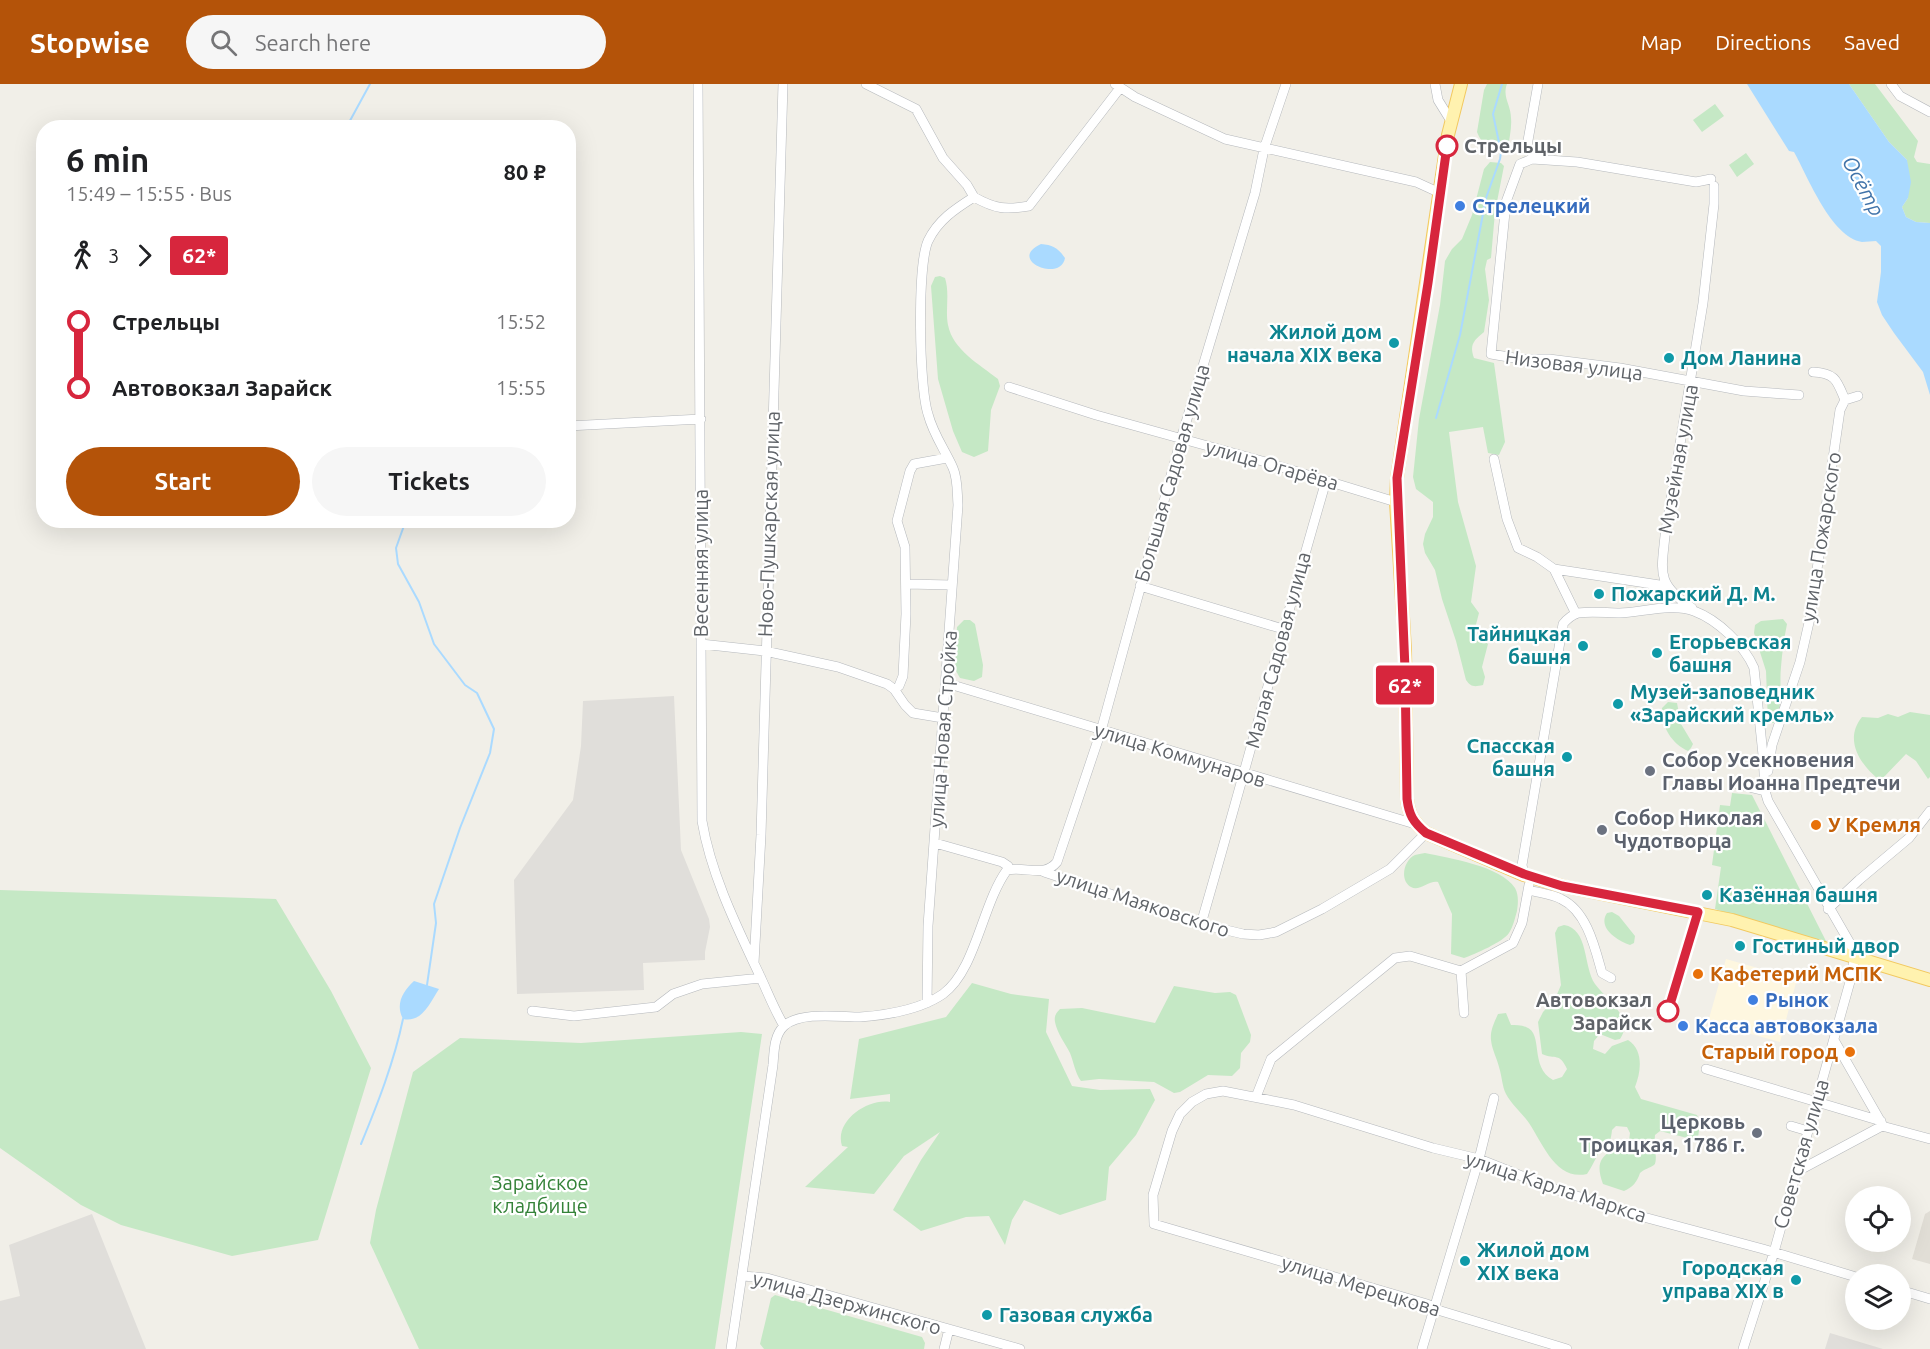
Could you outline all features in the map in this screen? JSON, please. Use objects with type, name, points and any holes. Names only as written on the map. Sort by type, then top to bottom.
[{"type":"main road","points":[[1461,84],[1451,121],[1397,478],[1407,799],[1410,815],[1415,824],[1426,833],[1527,876],[1585,892],[1732,920],[1930,980]]},
{"type":"street","name":"Весенняя улица","points":[[698,84],[702,821],[709,855],[771,1004],[784,1026]]},
{"type":"street","name":"Ново-Пушкарская улица","points":[[754,964],[761,834],[783,84]]},
{"type":"street","points":[[866,84],[916,109],[943,158],[967,185],[974,197],[997,208],[1010,210],[1029,206],[1118,86],[1135,97],[1225,139],[1416,182],[1440,193]]},
{"type":"street","name":"Большая Садовая улица","points":[[1044,872],[1052,869],[1057,862],[1101,732],[1181,439],[1255,193],[1264,149],[1286,84]]},
{"type":"street","points":[[1435,84],[1438,100],[1451,121]]},
{"type":"street","points":[[1534,159],[1527,146],[1538,84]]},
{"type":"street","points":[[1892,84],[1900,96],[1930,112]]},
{"type":"street","name":"Музейная улица","points":[[1534,159],[1577,162],[1713,183],[1714,204],[1703,303],[1665,536],[1662,569],[1666,586]]},
{"type":"street","name":"Низовая улица","points":[[1534,159],[1520,164],[1506,202],[1491,354],[1520,359],[1550,359],[1620,368],[1744,391],[1799,395]]},
{"type":"street","name":"улица Новая Стройка","points":[[927,1003],[928,926],[958,505],[954,470],[927,413],[924,393],[921,270],[928,242],[939,224],[947,214],[974,197]]},
{"type":"street","points":[[1813,372],[1831,375],[1837,381],[1845,400],[1858,396]]},
{"type":"street","name":"улица Огарёва","points":[[1009,387],[1396,502]]},
{"type":"street","name":"улица Пожарского","points":[[1764,791],[1772,745],[1800,662],[1810,618],[1840,410],[1845,400]]},
{"type":"street","points":[[576,426],[701,419]]},
{"type":"street","points":[[894,689],[899,686],[903,676],[906,584],[905,548],[897,521],[910,471],[914,464],[947,458]]},
{"type":"street","points":[[1494,459],[1507,519],[1518,548],[1554,569],[1666,586],[1678,599],[1732,637],[1749,656],[1754,668],[1763,755],[1764,791],[1828,909],[1851,945],[1854,957]]},
{"type":"street","name":"Малая Садовая улица","points":[[1201,924],[1245,774],[1282,629],[1326,481]]},
{"type":"street","points":[[1554,569],[1576,614]]},
{"type":"street","points":[[906,584],[952,585]]},
{"type":"street","points":[[1140,586],[1282,629]]},
{"type":"street","points":[[1256,1097],[1271,1059],[1395,958],[1410,956],[1461,971],[1513,943],[1522,923],[1528,890],[1527,876],[1522,865],[1563,624],[1576,614],[1671,608],[1695,611]]},
{"type":"street","points":[[701,644],[765,651],[838,667],[887,684],[894,689],[913,713],[943,718]]},
{"type":"street","name":"улица Коммунаров","points":[[946,683],[1101,732],[1415,824]]},
{"type":"street","points":[[1736,783],[1764,791]]},
{"type":"street","points":[[1828,909],[1909,838],[1930,810]]},
{"type":"street","name":"улица Маяковского","points":[[1007,870],[1016,868],[1044,872],[1201,924],[1243,934],[1259,935],[1276,932],[1322,909],[1390,869],[1426,833]]},
{"type":"street","points":[[731,1349],[776,1041],[784,1026],[793,1020],[804,1018],[896,1012],[927,1003],[949,990],[962,975],[994,893],[1007,870],[1008,866],[1002,862],[935,843]]},
{"type":"street","points":[[1528,890],[1563,899],[1578,914],[1589,929],[1602,973],[1611,978]]},
{"type":"street","points":[[1692,935],[1698,912]]},
{"type":"street","name":"Советская улица","points":[[1743,1349],[1774,1252],[1853,971],[1854,957]]},
{"type":"street","points":[[1461,971],[1464,1013]]},
{"type":"street","points":[[532,1011],[574,1016],[656,1007],[673,994],[702,984],[761,978]]},
{"type":"street","points":[[1834,1040],[1882,1123]]},
{"type":"street","points":[[1706,1069],[1930,1139]]},
{"type":"street","name":"улица Карла Маркса","points":[[1154,1224],[1153,1195],[1172,1131],[1180,1114],[1192,1102],[1206,1094],[1223,1091],[1294,1105],[1423,1145],[1479,1159],[1555,1189],[1636,1215],[1845,1274]]},
{"type":"street","points":[[1422,1349],[1479,1159],[1494,1098]]},
{"type":"street","points":[[1796,1172],[1882,1123]]},
{"type":"street","points":[[1791,1126],[1808,1131]]},
{"type":"street","name":"улица Мерецкова","points":[[1154,1224],[1427,1304],[1567,1349]]},
{"type":"street","name":"улица Дзержинского","points":[[743,1276],[767,1278],[1020,1349]]},
{"type":"street","points":[[1911,1293],[1930,1299]]},
{"type":"street","points":[[944,1349],[949,1329]]},
{"type":"shaded area","points":[[674,696],[681,850],[709,919],[705,960],[643,963],[644,990],[517,994],[514,880],[573,800],[581,746],[583,701]]},
{"type":"shaded area","name":"Рынок","points":[[1726,959],[1797,979],[1780,1042],[1708,1022]]},
{"type":"shaded area","points":[[1930,1211],[1930,1264],[1912,1259],[1925,1214]]},
{"type":"shaded area","points":[[92,1214],[146,1349],[0,1349],[0,1301],[20,1296],[9,1245]]},
{"type":"shaded area","points":[[1830,1333],[1883,1349],[1825,1349]]},
{"type":"green space","points":[[1487,84],[1507,84],[1506,97],[1511,113],[1511,126],[1508,149],[1504,152],[1488,146],[1477,132]]},
{"type":"green space","points":[[1849,84],[1875,84],[1918,141],[1914,157],[1917,162],[1930,164],[1930,223],[1916,222],[1906,217],[1902,207],[1908,198],[1907,160],[1889,142]]},
{"type":"green space","points":[[1715,104],[1724,116],[1702,132],[1693,120]]},
{"type":"green space","points":[[1746,153],[1754,164],[1737,177],[1729,165]]},
{"type":"green space","points":[[1490,162],[1501,163],[1504,166],[1495,212],[1491,258],[1487,260],[1485,269],[1489,300],[1484,332],[1475,340],[1472,350],[1474,358],[1494,363],[1505,442],[1499,455],[1488,453],[1483,427],[1449,432],[1458,502],[1476,566],[1471,602],[1479,613],[1474,632],[1488,644],[1482,667],[1485,677],[1483,685],[1475,686],[1466,680],[1435,570],[1425,553],[1423,544],[1433,517],[1433,502],[1416,489],[1413,477],[1419,419],[1440,305],[1445,261],[1462,239],[1472,215],[1484,169]]},
{"type":"green space","points":[[935,277],[945,278],[947,319],[955,342],[968,356],[998,379],[1000,386],[991,410],[988,451],[974,457],[962,452],[953,431],[938,379],[931,286]]},
{"type":"green space","points":[[1783,619],[1787,624],[1781,662],[1779,711],[1774,723],[1768,723],[1766,671],[1754,633],[1755,625],[1761,621]]},
{"type":"green space","points":[[964,620],[970,620],[975,624],[983,665],[982,677],[974,681],[960,678],[955,669],[957,627]]},
{"type":"green space","points":[[1668,702],[1677,703],[1681,724],[1693,744],[1688,751],[1672,739],[1665,727],[1662,708]]},
{"type":"green space","points":[[1910,712],[1930,715],[1930,777],[1928,779],[1916,761],[1906,754],[1882,779],[1878,779],[1865,766],[1856,750],[1854,734],[1857,725],[1862,717],[1878,718],[1888,714],[1898,717]]},
{"type":"green space","points":[[1732,793],[1752,795],[1828,945],[1715,909],[1721,867],[1712,865],[1720,805],[1730,806]]},
{"type":"green space","points":[[1425,853],[1474,864],[1508,880],[1515,888],[1518,897],[1517,911],[1509,933],[1501,940],[1464,958],[1451,954],[1452,914],[1438,882],[1414,888],[1405,880],[1404,870],[1408,861],[1415,855]]},
{"type":"green space","points":[[0,890],[276,899],[331,991],[371,1068],[318,1240],[232,1256],[121,1225],[81,1205],[0,1148]]},
{"type":"green space","points":[[1612,912],[1619,916],[1635,936],[1634,943],[1630,945],[1620,940],[1607,929],[1605,919],[1607,913]]},
{"type":"green space","points":[[1564,925],[1578,933],[1595,984],[1617,1009],[1624,1024],[1624,1031],[1620,1039],[1615,1040],[1600,1034],[1594,1041],[1593,1049],[1605,1054],[1612,1046],[1628,1040],[1637,1049],[1639,1055],[1640,1068],[1635,1087],[1641,1099],[1697,1115],[1700,1122],[1698,1138],[1695,1140],[1660,1131],[1655,1135],[1655,1163],[1643,1170],[1634,1184],[1624,1191],[1603,1184],[1600,1167],[1604,1156],[1629,1141],[1630,1133],[1627,1127],[1616,1126],[1612,1130],[1608,1144],[1597,1156],[1587,1174],[1576,1175],[1567,1172],[1552,1159],[1529,1123],[1506,1094],[1492,1044],[1492,1030],[1498,1014],[1506,1013],[1511,1025],[1524,1026],[1531,1030],[1541,1067],[1546,1074],[1553,1080],[1562,1077],[1567,1069],[1559,1058],[1542,1054],[1538,1022],[1543,1012],[1555,999],[1561,985],[1555,933],[1558,927]]},
{"type":"green space","points":[[972,983],[1011,994],[1049,999],[1046,1032],[1072,1086],[1100,1090],[1150,1089],[1155,1100],[1136,1135],[1109,1167],[1106,1200],[1060,1215],[1024,1200],[1012,1220],[1005,1245],[989,1216],[966,1217],[921,1231],[893,1210],[921,1160],[940,1132],[904,1156],[874,1194],[805,1187],[848,1147],[842,1146],[841,1137],[843,1128],[855,1113],[872,1104],[890,1102],[890,1094],[850,1099],[859,1039],[946,1017]]},
{"type":"green space","points":[[1174,986],[1215,993],[1230,992],[1236,995],[1251,1035],[1250,1042],[1241,1053],[1240,1068],[1232,1076],[1208,1075],[1180,1092],[1174,1093],[1154,1082],[1099,1079],[1081,1081],[1056,1026],[1056,1013],[1060,1009],[1082,1008],[1155,1023]]},
{"type":"green space","name":"Зарайское кладбище","points":[[741,1032],[762,1034],[715,1349],[419,1349],[370,1243],[376,1210],[413,1072],[460,1038],[581,1043]]},
{"type":"green space","points":[[775,1295],[922,1337],[925,1343],[924,1349],[764,1349],[760,1344],[771,1298]]},
{"type":"water","name":"Осётр","points":[[1747,84],[1849,84],[1889,142],[1907,160],[1911,182],[1908,198],[1902,207],[1906,217],[1916,222],[1930,223],[1930,395],[1923,372],[1882,315],[1877,302],[1881,272],[1881,246],[1876,241],[1862,242],[1851,238],[1840,229],[1813,190],[1794,152],[1789,151]]},
{"type":"water","points":[[1041,244],[1052,246],[1060,252],[1065,258],[1061,265],[1055,269],[1046,269],[1032,262],[1029,256],[1032,250]]},
{"type":"water","points":[[414,981],[439,989],[425,1011],[415,1018],[403,1019],[400,1008],[401,998]]},
{"type":"waterway","points":[[350,120],[370,84]]},
{"type":"waterway","points":[[1436,418],[1460,335],[1486,198],[1500,159],[1501,152],[1493,114],[1502,84]]},
{"type":"waterway","points":[[403,528],[396,548],[398,564],[419,602],[434,644],[465,685],[477,693],[494,729],[490,753],[460,828],[434,904],[436,923],[427,985]]},
{"type":"waterway","points":[[361,1144],[385,1082],[403,1019]]},
{"type":"bus line","name":"62*","points":[[1447,146],[1397,478],[1396,502],[1407,724],[1407,799],[1410,815],[1415,824],[1426,833],[1531,877],[1585,892],[1698,912],[1668,1011]]},
{"type":"place","name":"Стрельцы","points":[[1447,146]]},
{"type":"place","name":"Стрелецкий","points":[[1460,206]]},
{"type":"place","name":"Жилой дом начала XIX века","points":[[1394,343]]},
{"type":"place","name":"Дом Ланина","points":[[1669,358]]},
{"type":"place","name":"Пожарский Д. М.","points":[[1599,594]]},
{"type":"place","name":"Тайницкая башня","points":[[1583,646]]},
{"type":"place","name":"Егорьевская башня","points":[[1657,653]]},
{"type":"place","name":"Музей-заповедник «Зарайский кремль»","points":[[1618,704]]},
{"type":"place","name":"Спасская башня","points":[[1567,757]]},
{"type":"place","name":"Собор Усекновения Главы Иоанна Предтечи","points":[[1650,771]]},
{"type":"place","name":"У Кремля","points":[[1816,825]]},
{"type":"place","name":"Собор Николая Чудотворца","points":[[1602,830]]},
{"type":"place","name":"Казённая башня","points":[[1707,895]]},
{"type":"place","name":"Гостиный двор","points":[[1740,946]]},
{"type":"place","name":"Кафетерий МСПК","points":[[1698,974]]},
{"type":"place","name":"Рынок","points":[[1753,1000]]},
{"type":"place","name":"Автовокзал Зарайск","points":[[1668,1011]]},
{"type":"place","name":"Касса автовокзала","points":[[1683,1026]]},
{"type":"place","name":"Старый город","points":[[1850,1052]]},
{"type":"place","name":"Церковь Троицкая, 1786 г.","points":[[1757,1133]]},
{"type":"place","name":"Жилой дом XIX века","points":[[1465,1261]]},
{"type":"place","name":"Городская управа XIX в","points":[[1796,1280]]},
{"type":"place","name":"Газовая служба","points":[[987,1315]]}]
